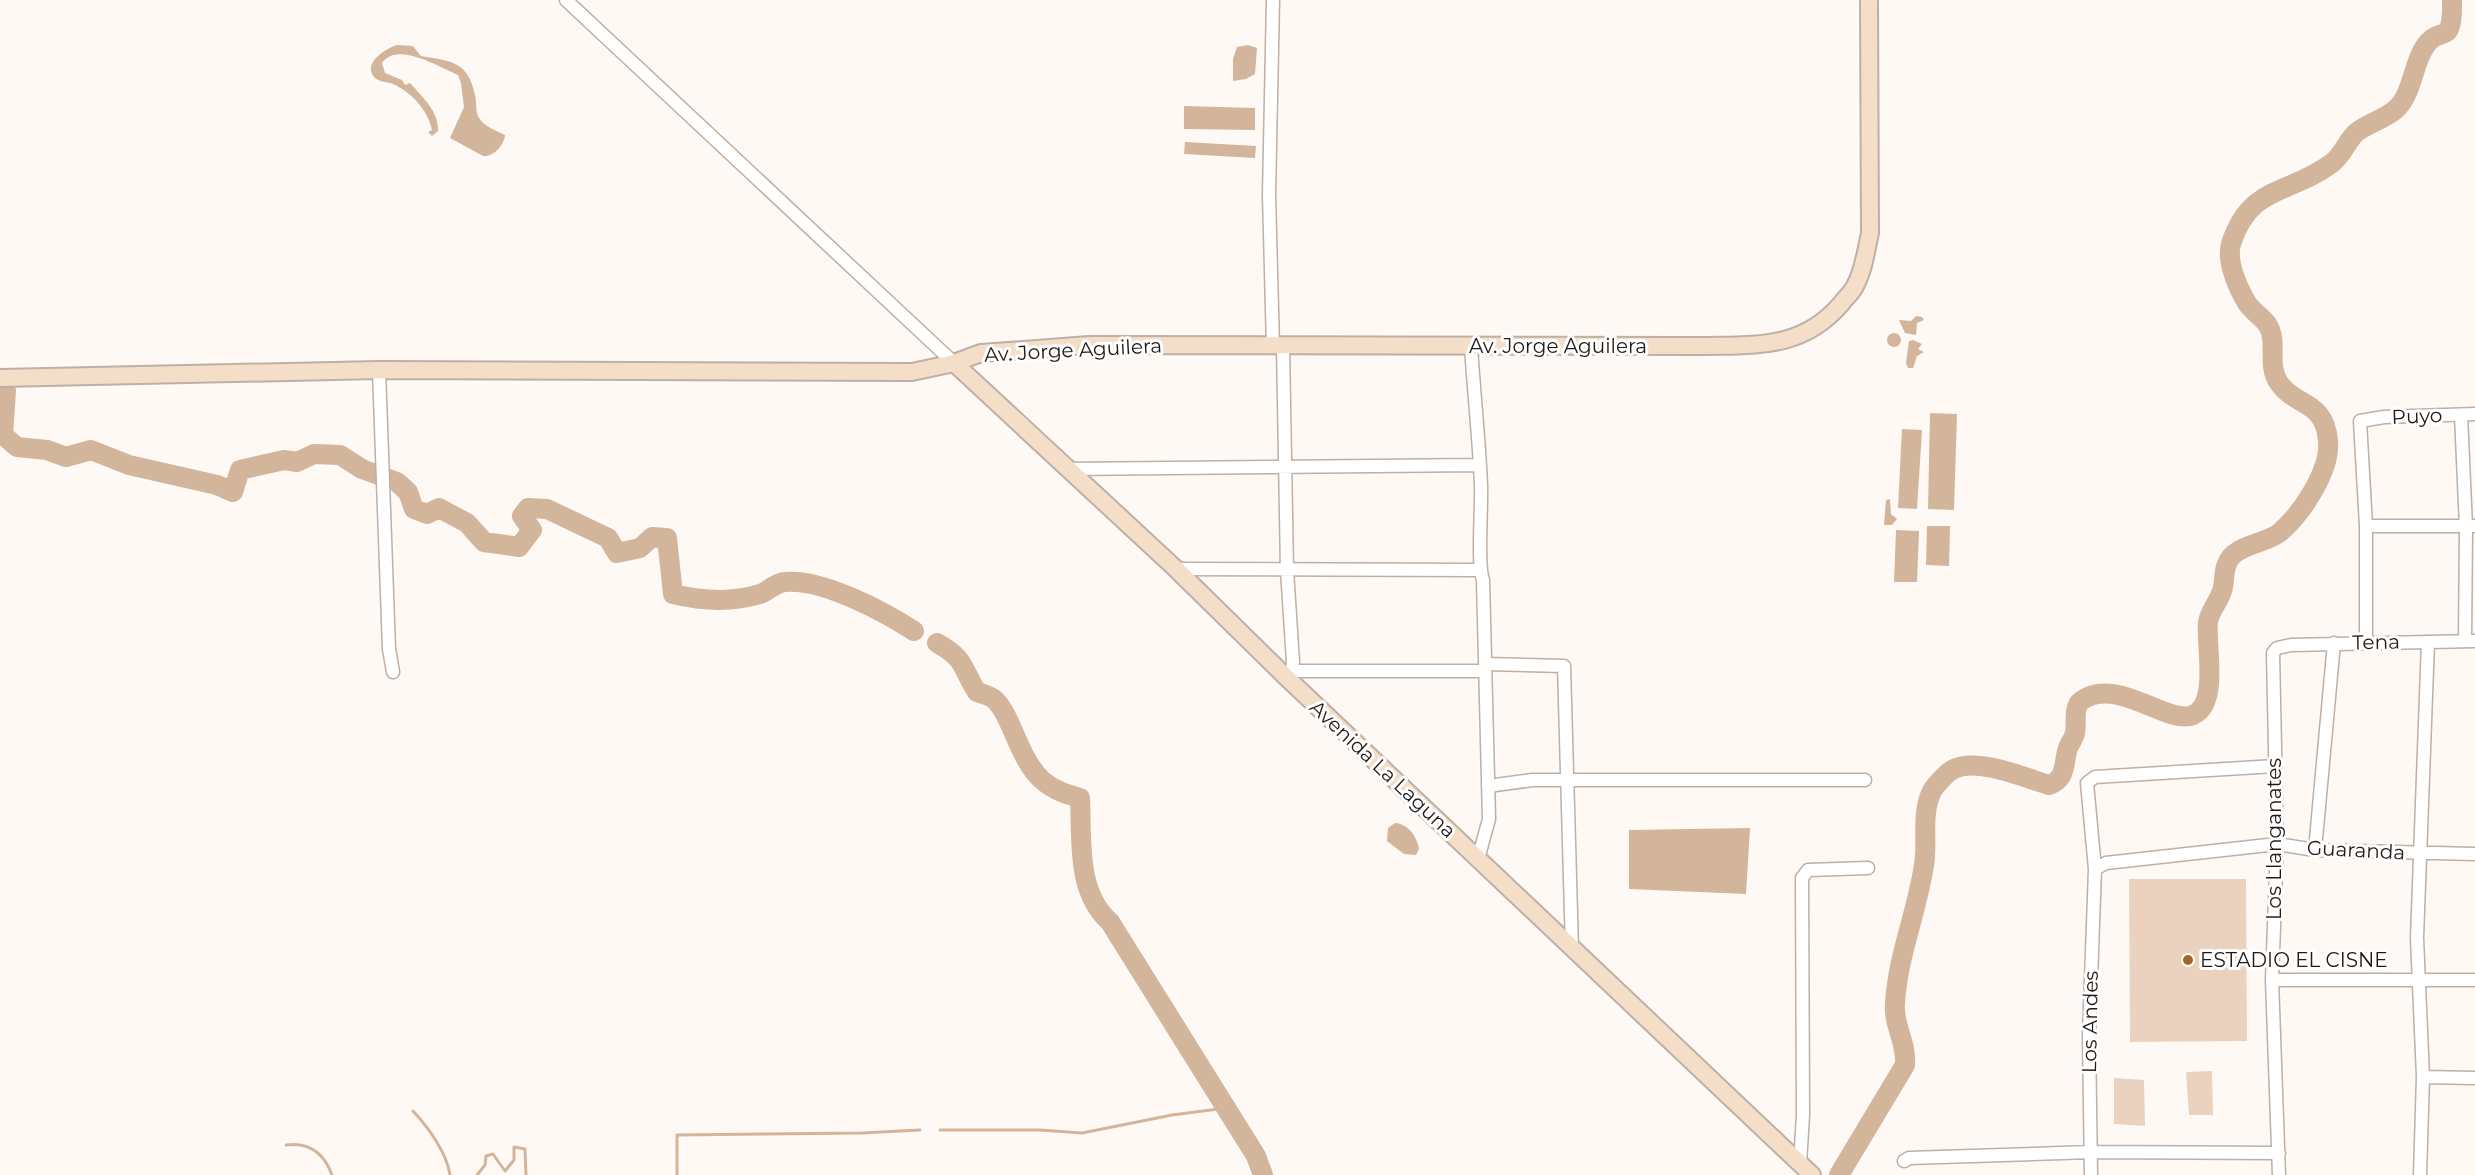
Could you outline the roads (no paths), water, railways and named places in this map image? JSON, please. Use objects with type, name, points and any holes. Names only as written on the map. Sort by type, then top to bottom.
[{"type":"street","points":[[566,0],[954,363]]},
{"type":"street","points":[[1273,0],[1269,195],[1285,468],[1289,674],[1564,666],[1572,949]]},
{"type":"street","name":"Av. Jorge Aguilera","points":[[0,378],[379,370],[912,372],[954,363],[981,353],[1089,345],[1471,347],[1755,345],[1790,340],[1820,324],[1855,287],[1870,233],[1869,0]]},
{"type":"street","points":[[1471,347],[1479,465],[1482,554],[1479,570],[1483,580],[1489,819],[1478,859]]},
{"type":"street","name":"Avenida La Laguna","points":[[954,363],[1289,674],[1478,859],[1806,1170]]},
{"type":"street","points":[[379,370],[389,649],[393,672]]},
{"type":"street","name":"Puyo","points":[[2366,526],[2360,422],[2384,417],[2475,414]]},
{"type":"street","points":[[2461,415],[2470,526],[2470,641]]},
{"type":"street","points":[[1066,469],[1479,465]]},
{"type":"street","points":[[2366,642],[2366,526],[2470,526]]},
{"type":"street","points":[[1176,569],[1479,570]]},
{"type":"street","name":"Tena","points":[[2277,648],[2334,643],[2470,641]]},
{"type":"street","points":[[2420,1175],[2423,1077],[2417,938],[2422,853],[2428,642]]},
{"type":"street","points":[[2315,850],[2334,643]]},
{"type":"street","name":"Los Llanganates","points":[[2277,648],[2273,653],[2277,844],[2272,980],[2279,1175]]},
{"type":"street","name":"Los Andes","points":[[2091,1175],[2089,1035],[2095,869],[2086,787],[2091,778],[2275,766]]},
{"type":"street","points":[[1488,786],[1532,780],[1568,782],[1865,780]]},
{"type":"street","name":"Guaranda","points":[[2095,869],[2106,863],[2277,844],[2315,850],[2475,854]]},
{"type":"street","points":[[1806,1170],[1803,1115],[1802,878],[1808,870],[1868,868]]},
{"type":"street","points":[[2272,980],[2475,980]]},
{"type":"street","points":[[2423,1077],[2475,1078]]},
{"type":"street","points":[[1904,1161],[1909,1158],[2091,1152],[2279,1153]]},
{"type":"waterway","points":[[1839,1175],[1905,1065],[1895,1003],[1904,951],[1921,882],[1925,856],[1926,811],[1935,787],[1952,770],[1974,765],[2000,770],[2049,785],[2055,782],[2062,775],[2068,748],[2076,729],[2077,707],[2081,701],[2094,695],[2124,696],[2179,716],[2190,716],[2200,711],[2209,689],[2208,622],[2222,591],[2227,564],[2230,558],[2242,549],[2273,537],[2288,525],[2313,491],[2328,453],[2326,428],[2321,418],[2315,411],[2286,391],[2275,376],[2270,331],[2265,321],[2249,306],[2240,290],[2231,267],[2231,244],[2239,225],[2260,200],[2301,181],[2332,163],[2357,132],[2396,109],[2406,96],[2424,48],[2435,37],[2448,31],[2452,16],[2452,0]]},
{"type":"waterway","points":[[0,380],[6,391],[3,435],[17,447],[47,450],[66,457],[91,450],[129,465],[217,485],[233,492],[240,470],[284,460],[297,462],[314,454],[340,455],[362,469],[397,482],[408,492],[414,509],[427,514],[439,508],[467,523],[484,542],[519,547],[532,530],[522,516],[528,508],[547,509],[608,538],[617,553],[640,548],[652,537],[667,538],[673,594],[727,600],[760,594],[785,582],[800,582],[833,590],[886,614],[914,631]]},
{"type":"waterway","points":[[937,643],[958,659],[977,692],[992,698],[1000,706],[1027,760],[1042,780],[1055,789],[1080,798],[1081,848],[1086,881],[1091,896],[1099,910],[1110,922],[1256,1156],[1263,1175]]},
{"type":"waterway","points":[[940,1130],[1040,1130],[1082,1133],[1172,1115],[1226,1108]]},
{"type":"waterway","points":[[413,1111],[436,1141],[445,1158],[450,1175]]},
{"type":"waterway","points":[[677,1175],[677,1135],[862,1133],[920,1130]]},
{"type":"waterway","points":[[286,1145],[309,1147],[325,1161],[332,1175]]},
{"type":"waterway","points":[[477,1175],[485,1165],[486,1156],[493,1154],[505,1171],[514,1160],[514,1147],[525,1149],[526,1175]]},
{"type":"place","name":"ESTADIO EL CISNE","points":[[2188,960]]}]
